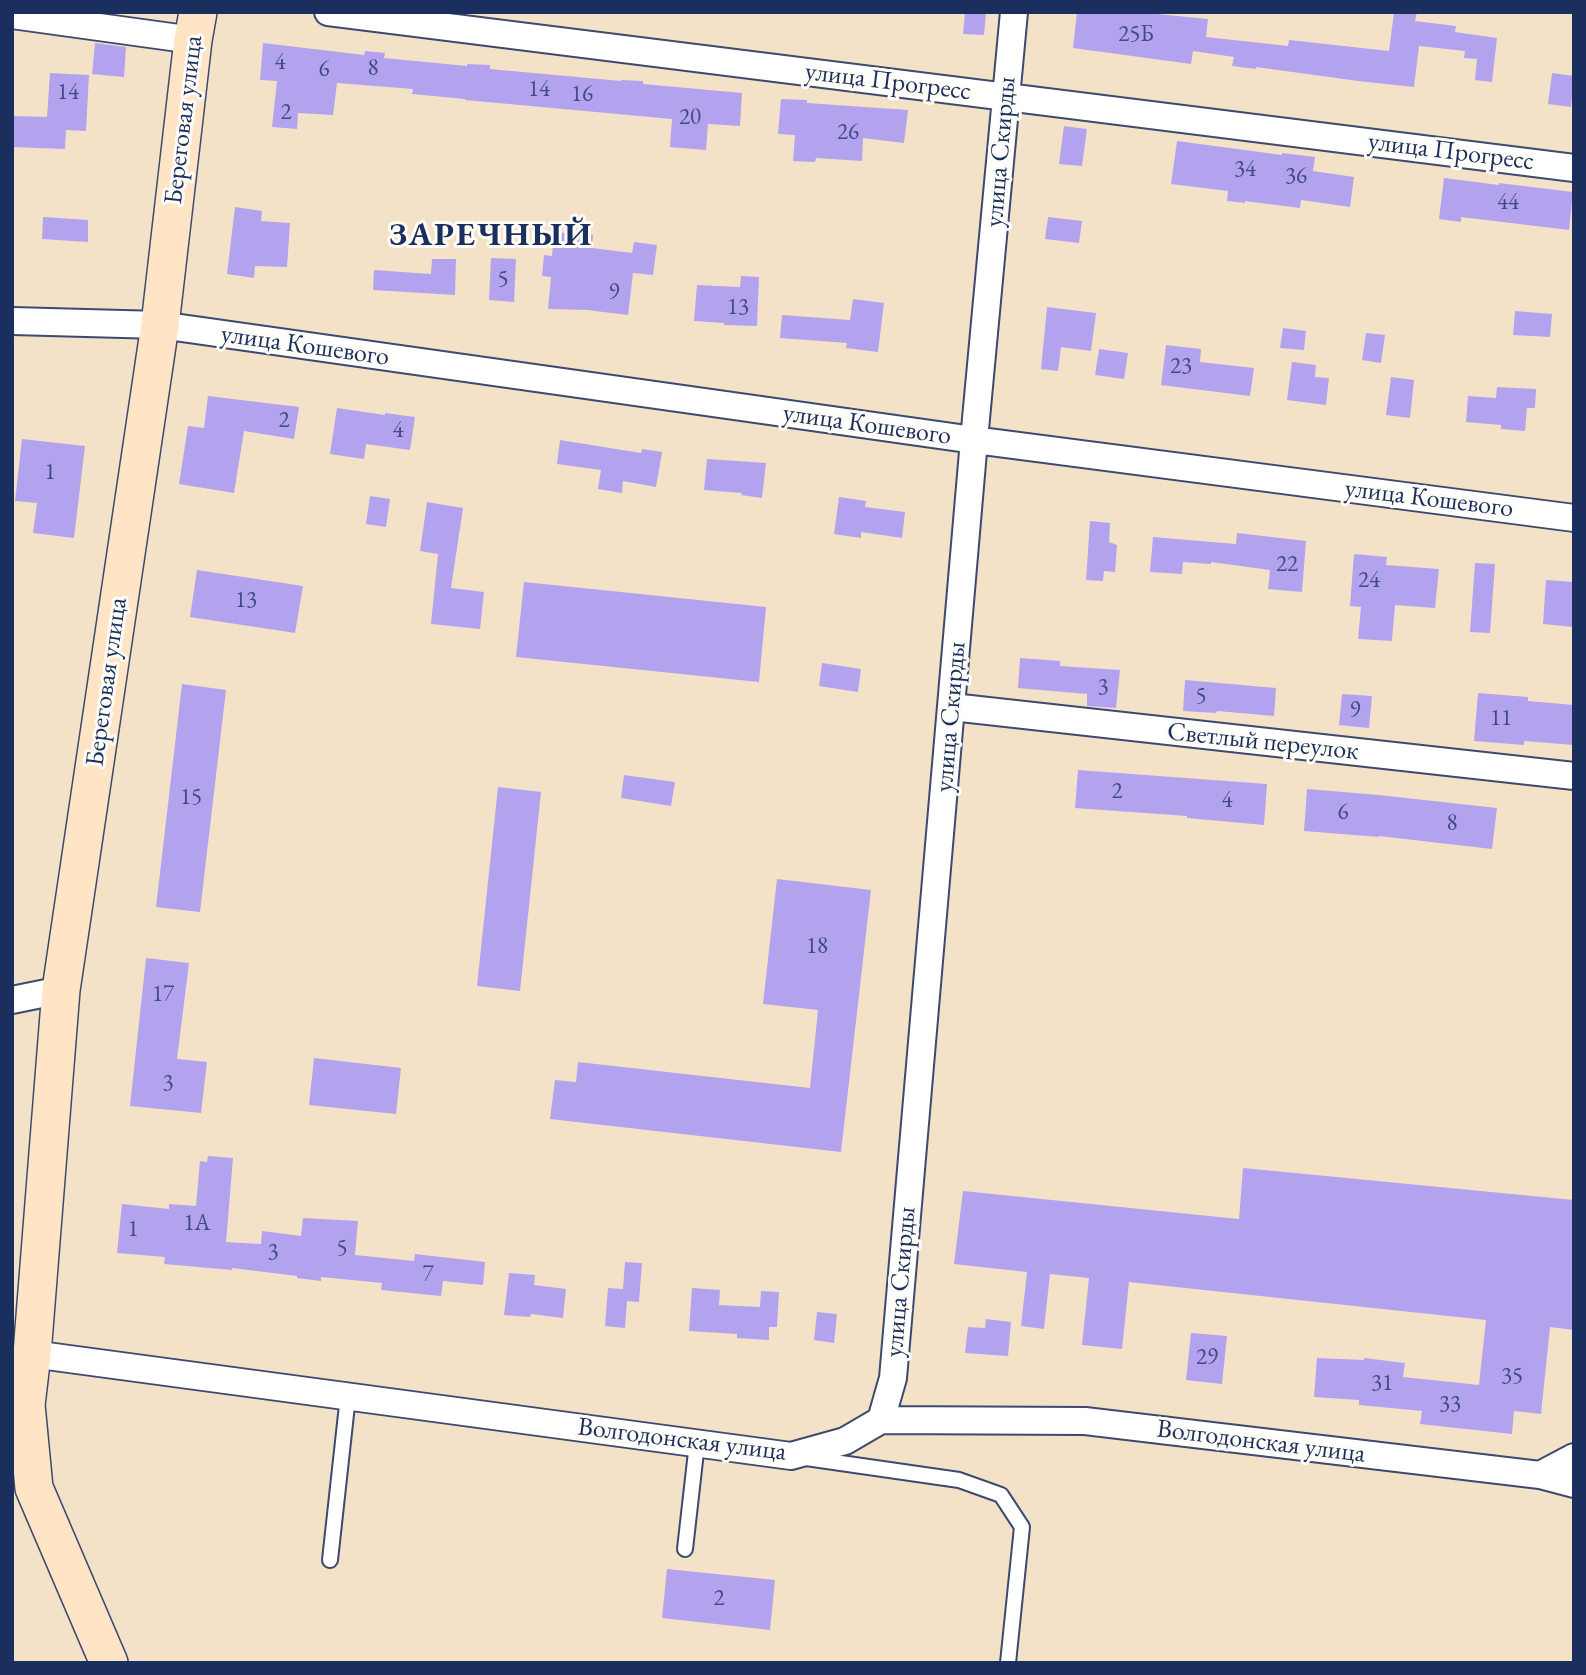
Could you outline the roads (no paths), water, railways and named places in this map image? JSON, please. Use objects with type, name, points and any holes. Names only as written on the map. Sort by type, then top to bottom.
[{"type":"main road","name":"Береговая улица","points":[[109,1663],[34,1488],[26,1405],[33,1354],[24,1314],[61,990],[160,325],[195,26]]},
{"type":"street","name":"улица Прогресс","points":[[328,12],[1574,168]]},
{"type":"street","name":"улица Скирды","points":[[881,1420],[893,1378],[1014,12]]},
{"type":"street","points":[[12,15],[195,26]]},
{"type":"street","name":"улица Кошевого","points":[[12,321],[160,325],[974,440],[1574,518]]},
{"type":"street","name":"Светлый переулок","points":[[952,708],[1574,776]]},
{"type":"street","points":[[12,1000],[61,990]]},
{"type":"street","name":"Волгодонская улица","points":[[33,1354],[791,1456],[845,1441],[881,1420],[1085,1421],[1540,1475],[1574,1484]]},
{"type":"street","points":[[1540,1475],[1574,1457]]},
{"type":"lane","points":[[330,1560],[348,1396]]},
{"type":"lane","points":[[685,1549],[697,1443]]},
{"type":"lane","points":[[791,1456],[959,1480],[1001,1495],[1022,1527],[1009,1663]]},
{"type":"district","name":"ЗАРЕЧНЫЙ","points":[[491,236]]}]
